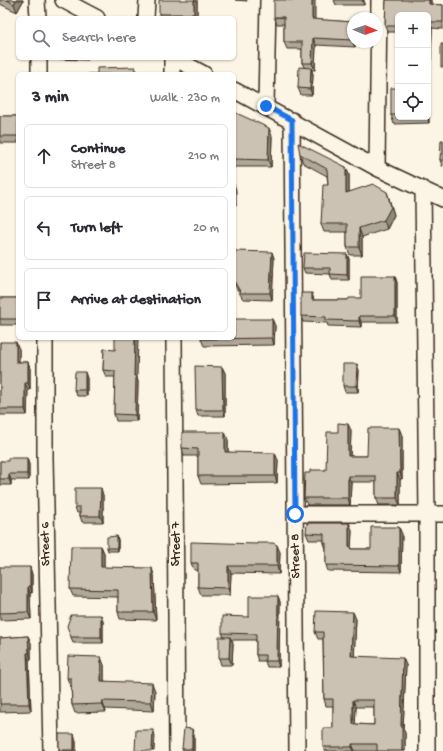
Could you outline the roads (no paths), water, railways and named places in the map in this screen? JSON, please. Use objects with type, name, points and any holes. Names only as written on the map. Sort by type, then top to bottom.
[{"type":"street","points":[[38,0],[38,16]]},
{"type":"street","points":[[62,0],[93,16]]},
{"type":"street","points":[[146,0],[146,16]]},
{"type":"street","points":[[266,106],[268,0]]},
{"type":"street","points":[[377,168],[379,0]]},
{"type":"street","points":[[39,60],[39,72]]},
{"type":"street","points":[[172,72],[173,60]]},
{"type":"street","points":[[177,60],[200,72]]},
{"type":"street","points":[[236,91],[292,120],[377,168],[443,199]]},
{"type":"street","name":"Street 8","points":[[292,120],[298,751]]},
{"type":"street","points":[[423,189],[427,514],[426,751]]},
{"type":"street","name":"Street 6","points":[[45,340],[44,458],[51,751]]},
{"type":"street","name":"Street 7","points":[[174,340],[177,751]]},
{"type":"street","points":[[295,514],[443,514]]}]
